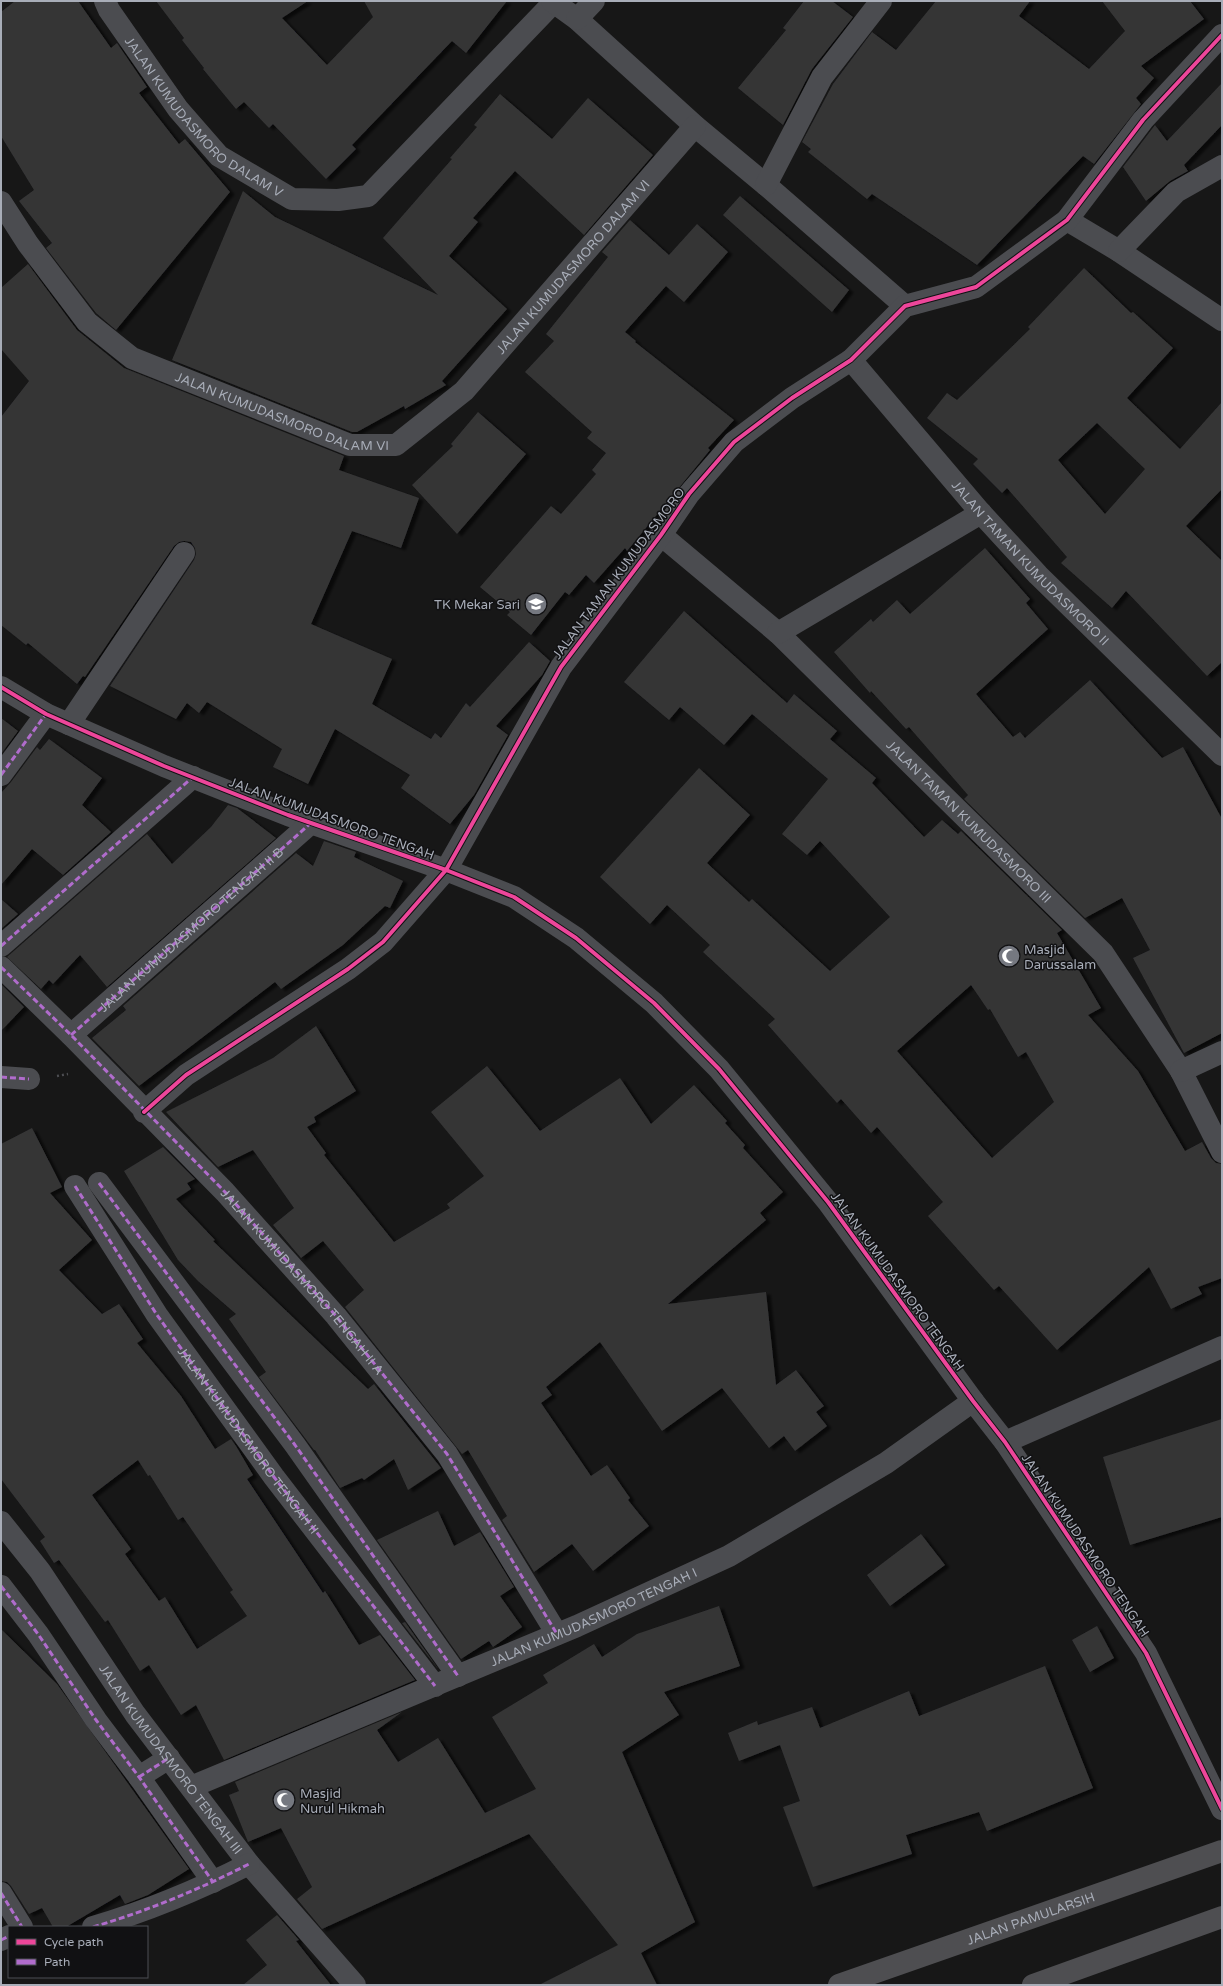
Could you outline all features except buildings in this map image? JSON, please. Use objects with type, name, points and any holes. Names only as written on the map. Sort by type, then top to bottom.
[{"type":"highway","name":"JALAN PAMULARSIH","points":[[839,1985],[1222,1851]]},
{"type":"highway","points":[[1033,1985],[1222,1917]]},
{"type":"street","name":"JALAN KUMUDASMORO DALAM V","points":[[105,1],[109,10],[178,109],[219,156],[292,200],[338,200],[368,196],[553,2]]},
{"type":"street","points":[[577,19],[594,1]]},
{"type":"street","points":[[766,185],[822,77],[881,1]]},
{"type":"street","points":[[553,2],[577,19],[695,126],[766,185],[905,306]]},
{"type":"street","name":"JALAN TAMAN KUMUDASMORO","points":[[144,1112],[186,1075],[348,969],[383,942],[446,870],[561,667],[661,535],[689,494],[734,442],[792,398],[851,360],[905,306],[976,286],[1067,220],[1143,120],[1222,34]]},
{"type":"street","name":"JALAN KUMUDASMORO DALAM VI","points":[[1,202],[28,244],[87,322],[132,358],[350,445],[396,445],[464,391],[695,126]]},
{"type":"street","points":[[1119,250],[1176,192],[1222,166]]},
{"type":"street","points":[[1067,220],[1119,250],[1222,320]]},
{"type":"street","name":"JALAN TAMAN KUMUDASMORO II","points":[[851,360],[980,513],[1038,575],[1222,756]]},
{"type":"street","points":[[778,633],[980,513]]},
{"type":"street","name":"JALAN TAMAN KUMUDASMORO III","points":[[661,535],[778,633],[1104,953],[1181,1072],[1222,1152]]},
{"type":"street","points":[[69,724],[184,552]]},
{"type":"street","name":"JALAN KUMUDASMORO TENGAH","points":[[1,687],[46,714],[193,777],[288,815],[446,870],[514,897],[576,938],[654,1003],[719,1069],[828,1202],[973,1401],[1005,1442],[1146,1654],[1222,1810]]},
{"type":"street","points":[[1,776],[46,714]]},
{"type":"street","points":[[1,946],[193,777]]},
{"type":"street","name":"JALAN KUMUDASMORO TENGAH II B","points":[[71,1035],[311,823]]},
{"type":"street","name":"JALAN KUMUDASMORO TENGAH II A","points":[[1,967],[71,1035],[144,1112],[225,1192],[336,1316],[447,1454],[557,1634]]},
{"type":"street","points":[[1181,1072],[1222,1052]]},
{"type":"street","points":[[1,1077],[29,1079]]},
{"type":"street","points":[[99,1184],[295,1445],[458,1676]]},
{"type":"street","name":"JALAN KUMUDASMORO TENGAH II","points":[[75,1186],[157,1315],[274,1478],[435,1686]]},
{"type":"street","points":[[1005,1442],[1222,1347]]},
{"type":"street","name":"JALAN KUMUDASMORO TENGAH I","points":[[190,1787],[557,1634],[729,1556],[886,1463],[973,1401]]},
{"type":"street","name":"JALAN KUMUDASMORO TENGAH III","points":[[1,1522],[40,1571],[135,1714],[170,1758],[190,1787],[249,1864],[355,1985]]},
{"type":"street","points":[[1,1586],[38,1634],[96,1720],[139,1777],[213,1882]]},
{"type":"street","points":[[139,1777],[170,1758]]},
{"type":"street","points":[[96,1926],[123,1918],[213,1882],[249,1864]]},
{"type":"street","points":[[1,1894],[21,1926]]},
{"type":"marked path","points":[[1,775],[46,714]]},
{"type":"marked path","points":[[1,946],[193,777]]},
{"type":"marked path","points":[[71,1035],[311,823]]},
{"type":"marked path","points":[[1,967],[71,1035],[225,1192],[336,1316],[447,1454],[557,1634]]},
{"type":"marked path","points":[[1,1077],[29,1079]]},
{"type":"marked path","points":[[99,1183],[295,1445],[458,1676]]},
{"type":"marked path","points":[[75,1186],[157,1315],[274,1477],[435,1686]]},
{"type":"marked path","points":[[1,1586],[38,1634],[96,1720],[139,1777],[213,1882]]},
{"type":"marked path","points":[[139,1777],[169,1758]]},
{"type":"marked path","points":[[96,1926],[172,1899],[211,1883],[249,1864]]},
{"type":"marked path","points":[[1,1893],[21,1926]]},
{"type":"marked path","points":[[1,1940],[8,1936]]},
{"type":"cycle path","points":[[144,1112],[186,1075],[348,969],[383,942],[446,870],[561,667],[661,535],[689,494],[734,442],[792,398],[851,360],[905,306],[976,287],[1067,220],[1143,120],[1222,35]]},
{"type":"cycle path","points":[[1,687],[46,714],[164,766],[288,815],[446,870],[514,897],[576,938],[654,1003],[719,1069],[828,1202],[973,1401],[1005,1442],[1146,1653],[1222,1809]]},
{"type":"place","name":"TK Mekar Sari","points":[[536,604]]},
{"type":"place","name":"Masjid Darussalam","points":[[1009,956]]},
{"type":"place","name":"Masjid Nurul Hikmah","points":[[284,1800]]}]
